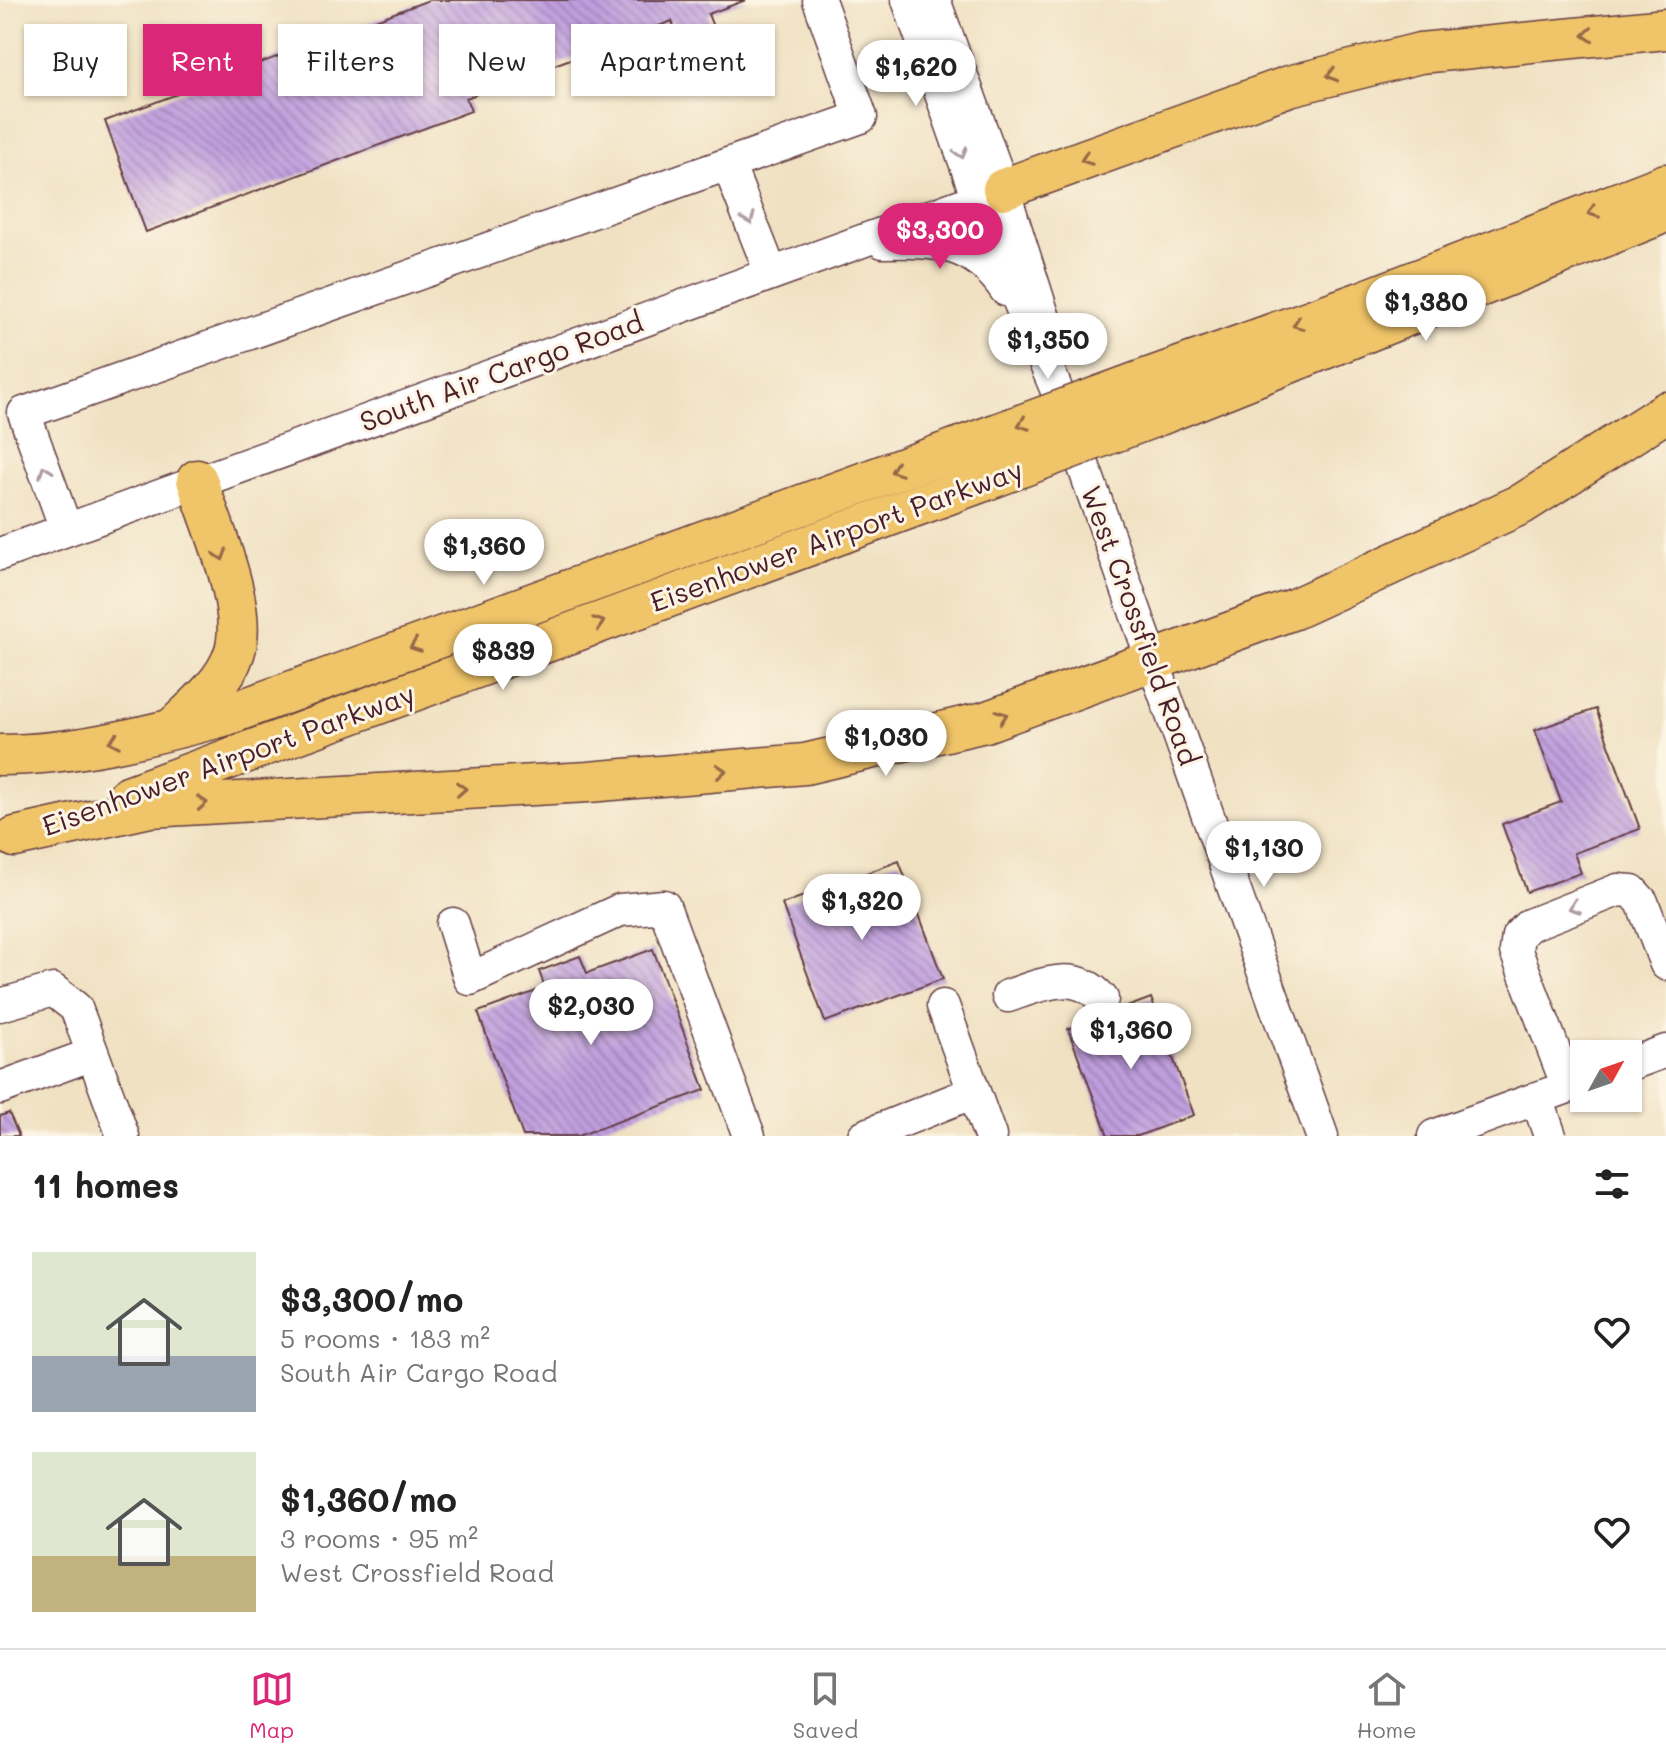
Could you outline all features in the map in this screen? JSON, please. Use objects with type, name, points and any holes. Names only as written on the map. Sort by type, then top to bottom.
[{"type":"main road","points":[[990,194],[1289,86],[1420,53],[1666,29]]},
{"type":"main road","name":"Eisenhower Airport Parkway","points":[[8,840],[984,481],[1156,396],[1361,302],[1666,184]]},
{"type":"main road","name":"Eisenhower Airport Parkway","points":[[0,755],[73,749],[224,716],[969,444],[1156,396],[1666,212]]},
{"type":"main road","points":[[8,840],[150,807],[588,782],[805,764],[985,722],[1294,609],[1522,504],[1666,412]]},
{"type":"main road","points":[[172,729],[221,677],[235,653],[238,624],[230,583],[197,480]]},
{"type":"street","points":[[66,529],[24,413],[861,117],[819,0]]},
{"type":"street","name":"West Crossfield Road","points":[[918,1],[990,194],[1046,320],[1055,386]]},
{"type":"street","points":[[728,164],[771,273]]},
{"type":"street","name":"West Crossfield Road","points":[[990,194],[1022,315],[1055,386],[1322,1136]]},
{"type":"street","name":"South Air Cargo Road","points":[[0,554],[990,194]]},
{"type":"street","points":[[855,243],[933,241],[961,249],[991,272],[1022,315]]},
{"type":"street","points":[[1570,1071],[1516,951],[1518,936],[1529,925],[1618,890],[1632,891],[1642,902],[1666,964]]},
{"type":"street","points":[[453,924],[470,979],[620,910],[664,906],[749,1136]]},
{"type":"street","points":[[1008,996],[1057,980],[1092,988],[1102,999]]},
{"type":"street","points":[[0,1005],[53,990],[76,1008],[123,1136]]},
{"type":"street","points":[[943,1006],[990,1136]]},
{"type":"street","points":[[1642,1060],[1666,1051]]},
{"type":"street","points":[[0,1088],[93,1054]]},
{"type":"street","points":[[1434,1136],[1570,1086]]},
{"type":"street","points":[[864,1136],[974,1092]]},
{"type":"street","points":[[1537,1098],[1550,1136]]},
{"type":"building","points":[[429,0],[746,0],[708,14],[712,24],[673,24],[672,21],[664,24],[571,24],[571,59],[555,65],[555,24],[439,24],[439,96],[471,96],[466,98],[471,111],[146,232],[105,121],[172,96],[262,96],[262,62],[278,56],[278,96],[423,96],[423,24],[365,24]]},
{"type":"building","points":[[1596,709],[1640,829],[1574,853],[1581,873],[1527,892],[1502,824],[1561,802],[1535,730]]},
{"type":"building","points":[[899,861],[943,979],[825,1022],[782,904]]},
{"type":"building","points":[[653,949],[705,1090],[578,1136],[523,1136],[478,1012],[545,988],[539,971],[580,956],[587,973]]},
{"type":"building","points":[[1151,998],[1194,1115],[1138,1136],[1108,1136],[1068,1029]]},
{"type":"building","points":[[9,1113],[19,1136],[0,1136],[0,1116]]}]
